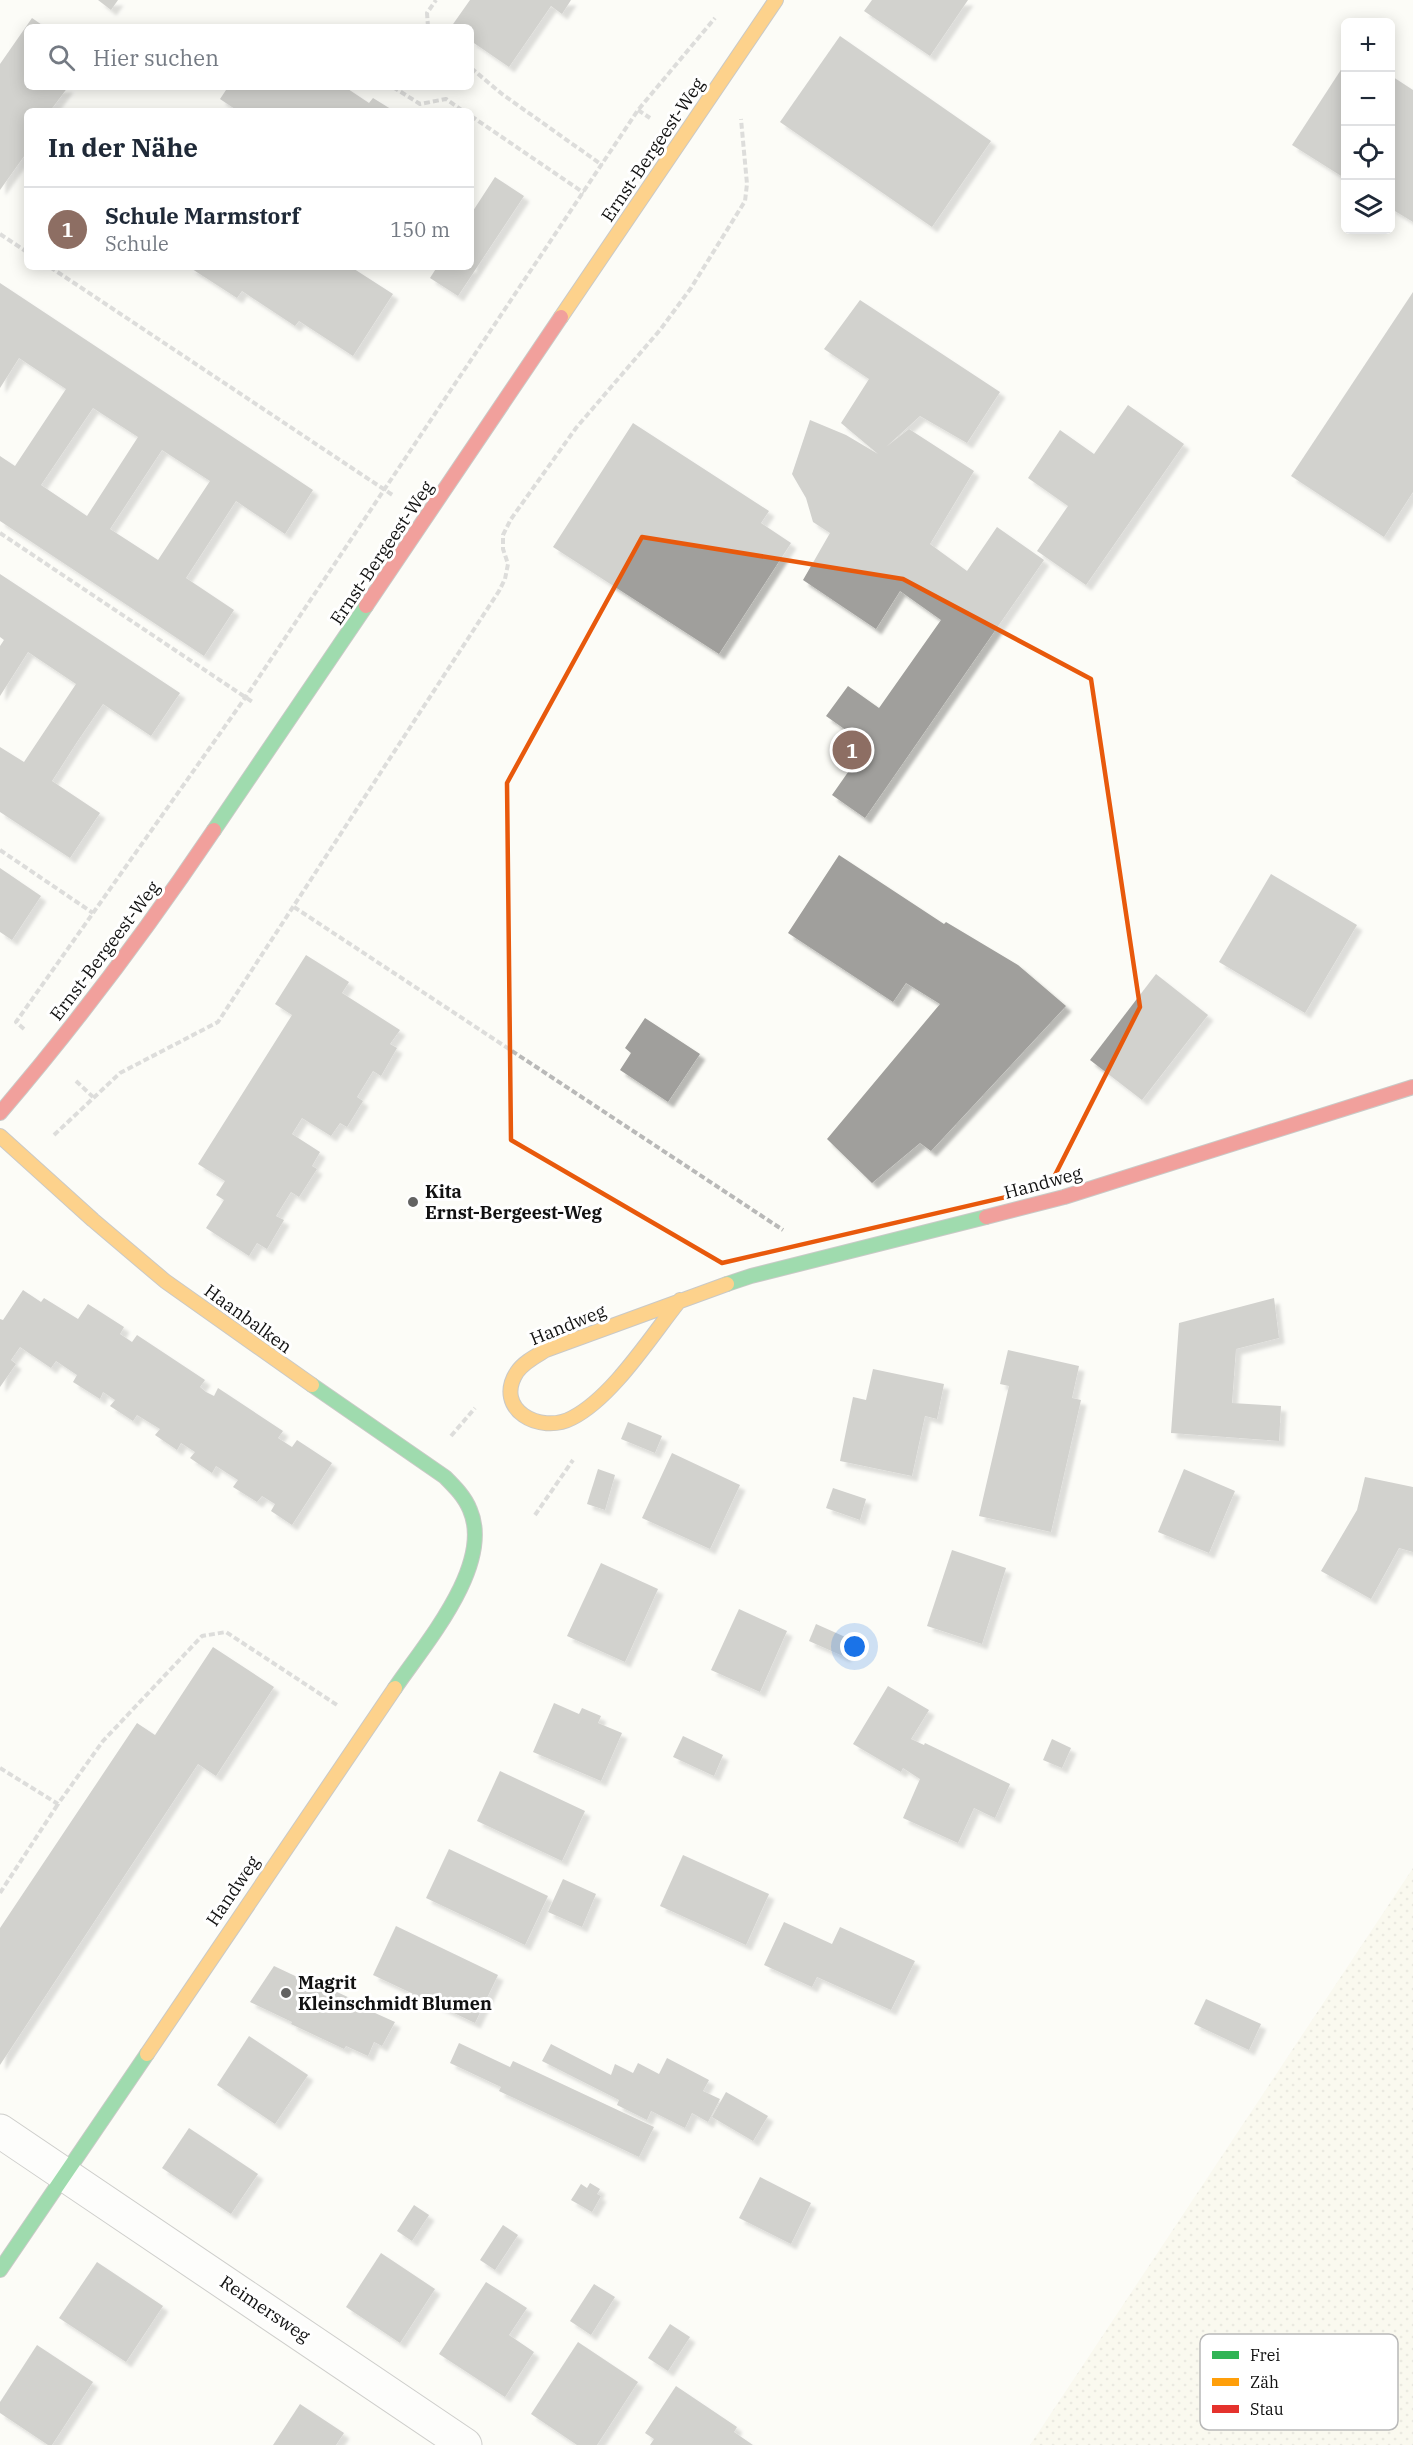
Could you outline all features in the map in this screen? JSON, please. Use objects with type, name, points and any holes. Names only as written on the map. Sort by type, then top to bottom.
[{"type":"street","name":"Ernst-Bergeest-Weg","points":[[0,1113],[50,1054],[167,899],[774,4]]},
{"type":"street","name":"Handweg","points":[[512,1381],[517,1371],[546,1350],[751,1276],[1064,1197],[1413,1087]]},
{"type":"street","name":"Haanbalken","points":[[0,1136],[98,1224],[189,1299],[275,1361],[431,1466],[456,1486],[476,1525]]},
{"type":"street","points":[[512,1381],[509,1394],[514,1409],[523,1416],[539,1423],[556,1424],[570,1420],[613,1382],[680,1300]]},
{"type":"street","name":"Handweg","points":[[0,2270],[460,1589],[473,1559],[476,1546],[476,1525]]},
{"type":"street","name":"Reimersweg","points":[[0,2131],[465,2445]]},
{"type":"path","points":[[428,24],[427,13],[436,0]]},
{"type":"path","points":[[16,1022],[245,698],[638,110],[728,3],[774,4]]},
{"type":"path","points":[[49,1140],[120,1073],[218,1022],[499,591],[505,579],[508,564],[503,549],[503,535],[511,519],[576,428],[660,330],[691,288],[745,201],[747,184],[745,145],[734,63]]},
{"type":"path","points":[[474,71],[502,94],[602,165]]},
{"type":"path","points":[[398,90],[420,104],[446,99],[459,108]]},
{"type":"path","points":[[474,118],[584,193]]},
{"type":"path","points":[[0,234],[24,250]]},
{"type":"path","points":[[54,270],[384,490]]},
{"type":"path","points":[[0,533],[245,698]]},
{"type":"path","points":[[0,850],[93,913]]},
{"type":"path","points":[[294,907],[783,1230]]},
{"type":"path","points":[[431,1466],[460,1424],[486,1396],[512,1381]]},
{"type":"path","points":[[535,1515],[573,1461],[570,1420]]},
{"type":"path","points":[[0,1893],[58,1804],[104,1741],[202,1636],[226,1632],[368,1725]]},
{"type":"path","points":[[0,1768],[58,1804]]},
{"type":"highlighted area","points":[[642,537],[903,579],[1091,679],[1140,1007],[1049,1187],[722,1263],[511,1140],[507,783]]},
{"type":"shaded area","points":[[1413,1868],[1413,2445],[1030,2445]]},
{"type":"building","points":[[98,0],[118,0],[111,10]]},
{"type":"building","points":[[470,0],[571,0],[562,14],[551,6],[509,67],[474,43],[474,24],[453,24]]},
{"type":"building","points":[[872,0],[968,0],[930,56],[864,11]]},
{"type":"building","points":[[32,18],[41,24],[28,24]]},
{"type":"building","points":[[24,30],[24,90],[66,90],[52,108],[24,108],[24,156],[0,190],[0,64]]},
{"type":"building","points":[[840,36],[991,141],[932,227],[780,122]]},
{"type":"building","points":[[1341,70],[1341,176],[1292,145]]},
{"type":"building","points":[[1395,78],[1413,90],[1413,222],[1395,211]]},
{"type":"building","points":[[226,90],[350,90],[369,103],[373,98],[389,108],[234,108],[220,99]]},
{"type":"building","points":[[495,177],[524,196],[458,296],[430,278],[435,270],[474,270],[474,209]]},
{"type":"building","points":[[194,270],[356,270],[393,294],[353,356],[299,321],[295,326],[242,291],[237,298]]},
{"type":"building","points":[[0,283],[313,490],[285,534],[236,501],[186,578],[234,610],[204,656],[0,521],[0,456],[15,466],[66,389],[19,358],[0,388]],"holes":[[[93,408],[138,437],[87,516],[41,485]],[[162,450],[210,481],[158,560],[110,529]]]},
{"type":"building","points":[[1413,292],[1413,492],[1384,537],[1291,476]]},
{"type":"building","points":[[860,300],[1000,392],[967,443],[920,416],[886,447],[909,429],[974,471],[930,544],[967,571],[997,527],[1044,560],[865,818],[832,795],[867,745],[826,716],[848,686],[879,708],[941,620],[900,591],[876,629],[803,580],[830,533],[813,522],[806,498],[792,474],[810,420],[846,435],[878,454],[841,423],[869,379],[824,349]]},
{"type":"building","points":[[1128,405],[1184,444],[1086,585],[1037,551],[1068,506],[1028,478],[1060,430],[1094,454]]},
{"type":"building","points":[[633,423],[769,511],[761,523],[791,543],[719,654],[553,547]]},
{"type":"building","points":[[0,574],[180,693],[151,736],[103,704],[77,742],[52,781],[100,813],[70,858],[0,812],[0,747],[24,762],[76,684],[28,652],[0,696],[0,646],[4,640],[0,637]]},
{"type":"building","points":[[839,855],[944,924],[946,922],[1018,965],[1066,1006],[931,1151],[920,1143],[872,1183],[827,1139],[940,1004],[906,983],[893,1002],[788,933]]},
{"type":"building","points":[[0,868],[41,896],[12,940],[0,932]]},
{"type":"building","points":[[1271,874],[1357,925],[1305,1013],[1219,962]]},
{"type":"building","points":[[306,955],[349,982],[342,993],[400,1030],[390,1044],[397,1048],[381,1076],[373,1071],[357,1097],[363,1101],[347,1127],[340,1123],[331,1136],[302,1118],[292,1134],[320,1152],[312,1166],[317,1169],[299,1197],[291,1192],[276,1216],[284,1220],[267,1249],[257,1243],[249,1256],[206,1228],[224,1200],[216,1195],[225,1181],[198,1164],[292,1015],[275,1004]]},
{"type":"building","points":[[1156,974],[1208,1015],[1142,1100],[1090,1060]]},
{"type":"building","points":[[645,1018],[700,1054],[668,1102],[620,1070],[631,1053],[625,1048]]},
{"type":"building","points":[[23,1290],[41,1302],[44,1298],[78,1319],[88,1304],[124,1327],[120,1334],[132,1342],[137,1335],[205,1380],[200,1387],[206,1392],[214,1396],[218,1388],[283,1431],[278,1438],[292,1447],[297,1440],[332,1463],[292,1525],[271,1511],[275,1504],[262,1496],[257,1502],[233,1487],[238,1480],[216,1466],[212,1473],[190,1458],[195,1452],[181,1443],[177,1450],[155,1435],[160,1429],[137,1415],[133,1421],[110,1406],[115,1400],[103,1392],[100,1399],[73,1382],[77,1375],[56,1361],[51,1368],[20,1347],[11,1360],[16,1364],[0,1387],[0,1319],[3,1320]]},
{"type":"building","points":[[1274,1298],[1279,1338],[1236,1349],[1232,1403],[1281,1406],[1279,1441],[1171,1433],[1179,1323]]},
{"type":"building","points":[[1008,1350],[1079,1366],[1072,1398],[1081,1400],[1051,1532],[979,1516],[1009,1386],[1000,1384]]},
{"type":"building","points":[[873,1369],[944,1384],[937,1419],[925,1416],[912,1476],[840,1461],[853,1397],[866,1400]]},
{"type":"building","points":[[628,1422],[662,1436],[655,1453],[621,1439]]},
{"type":"building","points":[[672,1453],[740,1485],[710,1549],[642,1518]]},
{"type":"building","points":[[598,1469],[615,1475],[605,1510],[587,1504]]},
{"type":"building","points":[[1184,1469],[1235,1491],[1209,1553],[1158,1532]]},
{"type":"building","points":[[1365,1477],[1413,1487],[1413,1552],[1399,1548],[1371,1599],[1321,1571],[1357,1510]]},
{"type":"building","points":[[833,1488],[866,1499],[860,1520],[826,1508]]},
{"type":"building","points":[[952,1550],[1006,1568],[982,1644],[927,1626]]},
{"type":"building","points":[[601,1563],[658,1589],[625,1662],[567,1636]]},
{"type":"building","points":[[739,1609],[787,1631],[760,1692],[711,1670]]},
{"type":"building","points":[[816,1624],[852,1640],[845,1657],[809,1641]]},
{"type":"building","points":[[213,1647],[274,1687],[216,1776],[198,1764],[0,2065],[0,1928],[137,1723],[155,1735]]},
{"type":"building","points":[[888,1686],[929,1710],[911,1739],[924,1745],[925,1743],[1010,1784],[995,1818],[974,1808],[958,1843],[903,1818],[920,1779],[903,1768],[901,1772],[853,1744]]},
{"type":"building","points":[[554,1703],[579,1714],[582,1708],[601,1716],[598,1723],[622,1733],[601,1781],[533,1752]]},
{"type":"building","points":[[683,1736],[723,1755],[714,1776],[673,1757]]},
{"type":"building","points":[[1052,1739],[1071,1748],[1062,1768],[1043,1760]]},
{"type":"building","points":[[500,1771],[585,1811],[562,1861],[477,1821]]},
{"type":"building","points":[[449,1849],[548,1896],[525,1945],[426,1898]]},
{"type":"building","points":[[683,1855],[769,1894],[746,1945],[660,1906]]},
{"type":"building","points":[[563,1879],[596,1894],[582,1927],[548,1912]]},
{"type":"building","points":[[784,1922],[832,1944],[840,1927],[915,1961],[891,2010],[817,1977],[812,1987],[764,1965]]},
{"type":"building","points":[[396,1926],[498,1975],[475,2023],[373,1975]]},
{"type":"building","points":[[274,1966],[310,1983],[311,1980],[395,2022],[382,2046],[374,2042],[368,2056],[346,2046],[344,2049],[250,2002]]},
{"type":"building","points":[[1206,1999],[1261,2024],[1249,2050],[1194,2024]]},
{"type":"building","points":[[249,2036],[308,2075],[275,2124],[217,2085]]},
{"type":"building","points":[[459,2043],[510,2067],[513,2061],[654,2127],[639,2157],[499,2091],[501,2087],[450,2063]]},
{"type":"building","points":[[551,2044],[611,2075],[615,2064],[633,2073],[638,2063],[659,2074],[667,2058],[709,2080],[703,2091],[720,2099],[708,2122],[692,2113],[685,2128],[651,2111],[647,2120],[617,2105],[619,2100],[542,2061]]},
{"type":"building","points":[[726,2092],[768,2116],[753,2141],[712,2117]]},
{"type":"building","points":[[189,2128],[258,2174],[231,2214],[162,2168]]},
{"type":"building","points":[[760,2177],[811,2203],[791,2244],[739,2218]]},
{"type":"building","points":[[590,2183],[600,2189],[597,2194],[601,2196],[592,2212],[571,2200],[581,2184],[587,2188]]},
{"type":"building","points":[[414,2205],[429,2215],[412,2241],[397,2231]]},
{"type":"building","points":[[503,2225],[518,2235],[495,2270],[480,2260]]},
{"type":"building","points":[[381,2253],[435,2289],[400,2343],[346,2307]]},
{"type":"building","points":[[97,2262],[163,2306],[126,2362],[59,2318]]},
{"type":"building","points":[[486,2282],[527,2308],[509,2335],[534,2352],[505,2397],[439,2354]]},
{"type":"building","points":[[594,2284],[615,2297],[591,2335],[570,2321]]},
{"type":"building","points":[[670,2324],[690,2337],[668,2371],[648,2358]]},
{"type":"building","points":[[578,2342],[638,2382],[597,2445],[577,2445],[531,2414]]},
{"type":"building","points":[[37,2345],[93,2382],[52,2445],[48,2445],[0,2413],[0,2402]]},
{"type":"building","points":[[676,2386],[737,2427],[734,2432],[753,2445],[650,2445],[654,2439],[645,2433]]},
{"type":"building","points":[[300,2404],[344,2433],[336,2445],[273,2445]]},
{"type":"traffic: fast","points":[[214,830],[366,606]]},
{"type":"traffic: fast","points":[[727,1284],[986,1217]]},
{"type":"traffic: fast","points":[[312,1385],[445,1477],[463,1496],[470,1510],[475,1532],[472,1555],[464,1579],[438,1627],[395,1688]]},
{"type":"traffic: fast","points":[[0,2270],[147,2054]]},
{"type":"traffic: slow","points":[[561,317],[776,0]]},
{"type":"traffic: slow","points":[[0,1136],[165,1281],[312,1385]]},
{"type":"traffic: slow","points":[[680,1300],[669,1315],[644,1348],[617,1381],[602,1396],[572,1418],[547,1423],[534,1421],[515,1407],[511,1397],[511,1385],[517,1372],[527,1362],[546,1350],[727,1284]]},
{"type":"traffic: slow","points":[[147,2054],[395,1688]]},
{"type":"traffic: jam","points":[[366,606],[561,317]]},
{"type":"traffic: jam","points":[[0,1113],[57,1045],[111,974],[164,903],[214,830]]},
{"type":"traffic: jam","points":[[986,1217],[1064,1197],[1413,1087]]},
{"type":"place","name":"Schule Marmstorf","points":[[852,750]]},
{"type":"place","name":"Kita Ernst-Bergeest-Weg","points":[[413,1202]]},
{"type":"place","name":"Magrit Kleinschmidt Blumen","points":[[286,1993]]}]
